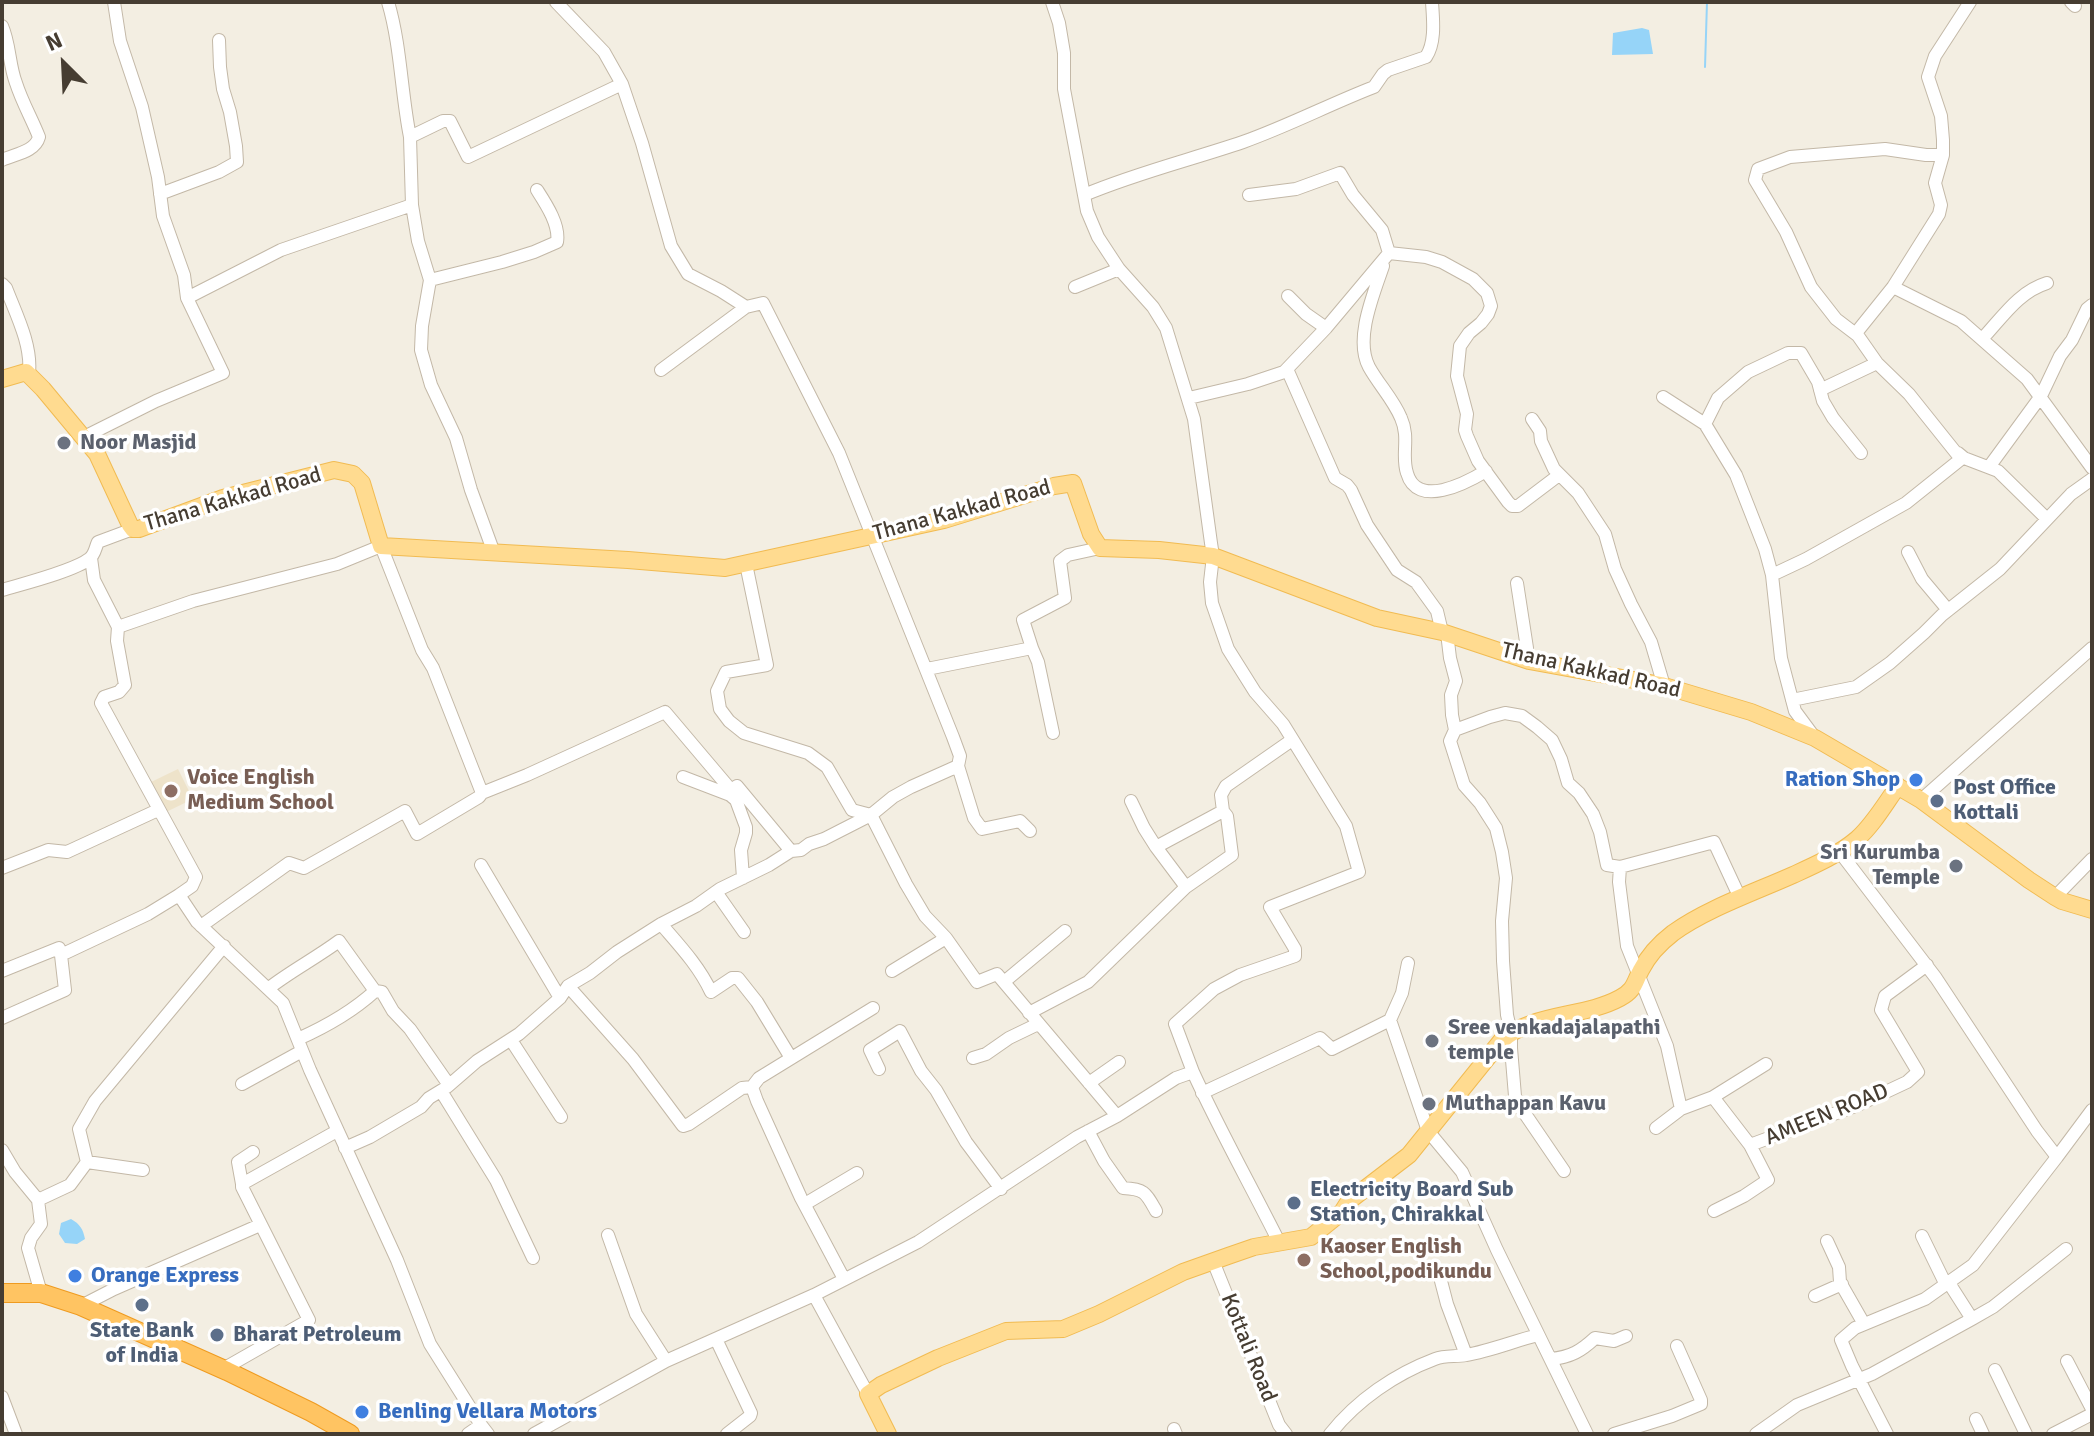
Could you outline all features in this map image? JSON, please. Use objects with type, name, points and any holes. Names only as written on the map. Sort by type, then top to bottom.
[{"type":"highway","points":[[2,1293],[41,1293],[81,1306],[223,1369],[344,1432]]},
{"type":"main road","name":"Thana Kakkad Road","points":[[29,373],[104,465],[133,529],[223,498],[334,470],[353,474],[362,483],[381,546],[725,568],[944,520],[1069,482],[1075,486],[1091,534],[1100,548],[1213,556],[1377,618],[1444,633],[1525,659],[1664,686],[1751,712],[1815,738],[1921,800],[2055,897],[2092,910]]},
{"type":"main road","points":[[2,379],[29,373]]},
{"type":"main road","points":[[888,1434],[868,1394],[938,1358],[1006,1331],[1063,1329],[1183,1272],[1254,1247],[1311,1237],[1342,1212],[1349,1201],[1409,1155],[1511,1032],[1599,1008],[1623,997],[1635,987],[1655,949],[1673,933],[1718,908],[1824,861],[1855,841],[1869,827],[1898,786]]},
{"type":"street","points":[[84,437],[156,401],[223,373],[187,298],[184,275],[167,228],[142,107],[120,41],[114,2]]},
{"type":"street","points":[[388,2],[400,52],[410,137],[412,205],[418,241],[430,280],[421,350],[431,385],[456,438],[494,553]]},
{"type":"street","points":[[556,2],[604,52],[622,84],[671,246],[688,274],[746,307]]},
{"type":"street","points":[[1052,2],[1064,53],[1064,89],[1093,227],[1119,269],[1153,307],[1166,328],[1189,398],[1213,556],[1210,582],[1212,603],[1228,649],[1255,692],[1283,724],[1346,826],[1359,872],[1270,907],[1295,949],[1295,956],[1240,975],[1214,989],[1175,1024],[1222,1135],[1280,1244]]},
{"type":"street","points":[[1084,195],[1279,129],[1374,87],[1388,70],[1426,57],[1431,50],[1432,2]]},
{"type":"street","points":[[1857,335],[1893,287],[1939,214],[1941,205],[1935,183],[1943,155],[1941,116],[1928,77],[1935,56],[1970,2]]},
{"type":"street","points":[[2,26],[15,81],[39,137],[33,147],[2,160]]},
{"type":"street","points":[[160,194],[237,162],[230,112],[223,89],[219,40]]},
{"type":"street","points":[[410,137],[443,121],[450,121],[468,157],[622,84]]},
{"type":"street","points":[[1772,575],[1906,503],[1961,459],[1909,394],[1877,363],[1857,335],[1836,319],[1811,287],[1786,232],[1755,180],[1758,169],[1790,157],[1885,149],[1943,155]]},
{"type":"street","points":[[1249,195],[1296,189],[1340,173],[1353,195],[1382,230],[1386,256],[1369,307],[1365,354],[1368,365],[1402,419],[1407,439],[1407,473],[1415,486],[1430,492],[1466,482],[1486,471]]},
{"type":"street","points":[[430,280],[502,262],[557,242],[558,235],[548,207],[537,190]]},
{"type":"street","points":[[187,298],[281,250],[412,205]]},
{"type":"street","points":[[1189,398],[1284,372],[1326,328],[1386,256]]},
{"type":"street","points":[[1386,256],[1426,257],[1442,262],[1473,279],[1487,293],[1491,306],[1488,314],[1460,346],[1457,364],[1459,388],[1467,414],[1465,430],[1478,461],[1508,502],[1514,507],[1559,475]]},
{"type":"street","points":[[1075,287],[1119,269]]},
{"type":"street","points":[[1982,339],[2019,298],[2047,283]]},
{"type":"street","points":[[2,284],[23,334],[30,363],[29,373]]},
{"type":"street","points":[[1792,700],[1856,687],[1890,663],[1948,610],[2000,569],[2071,494],[2092,477],[2027,379],[1961,321],[1893,287]]},
{"type":"street","points":[[1288,296],[1326,328]]},
{"type":"street","points":[[661,370],[746,307],[763,303],[839,453],[873,535],[960,756],[958,766],[974,818],[982,829],[1020,821],[1030,831]]},
{"type":"street","points":[[1989,467],[2041,396],[2060,356],[2092,305]]},
{"type":"street","points":[[1705,424],[1718,398],[1748,372],[1788,353],[1801,353],[1818,382],[1823,401],[1833,418],[1861,453]]},
{"type":"street","points":[[1820,390],[1877,363]]},
{"type":"street","points":[[1287,369],[1335,478],[1351,490],[1373,535],[1397,570],[1416,582],[1437,611],[1456,681],[1451,695],[1455,730],[1450,741],[1464,785],[1496,828],[1502,852],[1506,878],[1502,921],[1503,961],[1515,1096],[1564,1171]]},
{"type":"street","points":[[1663,397],[1705,424],[1736,475],[1772,575],[1781,658],[1795,711],[1815,738]]},
{"type":"street","points":[[1532,419],[1540,431],[1541,441],[1554,469],[1578,493],[1605,534],[1615,569],[1651,642],[1664,686]]},
{"type":"street","points":[[1950,446],[1964,458],[1998,471],[2047,519]]},
{"type":"street","points":[[61,955],[148,914],[192,886],[196,877],[101,703],[104,697],[119,692],[125,685],[117,641],[118,627],[94,580],[91,558],[98,542],[133,529]]},
{"type":"street","points":[[118,627],[193,601],[337,564],[381,546],[482,793]]},
{"type":"street","points":[[1053,733],[1038,662],[1023,620],[1065,598],[1060,561],[1068,555],[1100,548]]},
{"type":"street","points":[[1908,552],[1922,579],[1948,610]]},
{"type":"street","points":[[2,590],[74,567],[91,558]]},
{"type":"street","points":[[746,564],[767,665],[726,672],[717,691],[720,709],[744,733],[808,753],[827,767],[852,810],[871,815],[925,916],[946,938],[977,982],[997,974],[1117,1116]]},
{"type":"street","points":[[1517,583],[1527,648],[1525,659]]},
{"type":"street","points":[[927,669],[1032,648]]},
{"type":"street","points":[[1921,800],[2092,648]]},
{"type":"street","points":[[201,926],[289,863],[304,868],[405,811],[417,834],[482,793],[665,712],[731,790],[737,786],[791,851]]},
{"type":"street","points":[[1455,730],[1505,713],[1522,716],[1552,740],[1568,783],[1593,814],[1607,865],[1620,867],[1714,842],[1740,898]]},
{"type":"street","points":[[1029,1013],[1088,982],[1186,887],[1232,855],[1221,795],[1226,786],[1292,740]]},
{"type":"street","points":[[345,1148],[421,1107],[477,1061],[511,1040],[560,998],[568,986],[661,924],[791,851],[801,850],[871,815],[911,787],[958,766]]},
{"type":"street","points":[[683,777],[736,800],[746,833],[741,850],[743,878]]},
{"type":"street","points":[[1131,801],[1156,847],[1186,887]]},
{"type":"street","points":[[2,868],[48,850],[67,852],[158,810]]},
{"type":"street","points":[[1156,847],[1223,811]]},
{"type":"street","points":[[1839,851],[1927,965],[2057,1157]]},
{"type":"street","points":[[2055,897],[2092,859]]},
{"type":"street","points":[[481,865],[560,998]]},
{"type":"street","points":[[1620,867],[1627,946],[1667,1046],[1681,1109]]},
{"type":"street","points":[[716,892],[744,932]]},
{"type":"street","points":[[179,895],[201,926],[283,1003],[337,1131],[397,1260],[430,1344],[484,1430],[468,1434]]},
{"type":"street","points":[[661,924],[682,948],[711,992],[732,978],[738,978],[757,1002],[791,1058]]},
{"type":"street","points":[[1004,982],[1065,931]]},
{"type":"street","points":[[892,971],[946,938]]},
{"type":"street","points":[[269,988],[339,941],[375,991],[382,992],[393,1011],[419,1040],[496,1180],[533,1258]]},
{"type":"street","points":[[87,1162],[79,1129],[95,1101],[224,946]]},
{"type":"street","points":[[2,971],[59,948],[65,990],[2,1018]]},
{"type":"street","points":[[1202,1093],[1320,1038],[1332,1049],[1390,1020],[1402,993],[1408,963]]},
{"type":"street","name":"AMEEN ROAD","points":[[1713,1097],[1750,1145],[1858,1105],[1907,1082],[1918,1072],[1881,1010],[1885,996],[1927,965]]},
{"type":"street","points":[[568,986],[633,1059],[683,1126],[742,1088],[752,1087],[759,1078],[873,1008]]},
{"type":"street","points":[[242,1084],[353,1010],[375,991]]},
{"type":"street","points":[[1390,1020],[1428,1131],[1462,1172],[1587,1434]]},
{"type":"street","points":[[973,1058],[986,1054],[1038,1024]]},
{"type":"street","points":[[879,1069],[870,1050],[900,1031],[966,1142],[1001,1189]]},
{"type":"street","points":[[511,1040],[561,1117]]},
{"type":"street","points":[[1089,1083],[1119,1062]]},
{"type":"street","points":[[1656,1128],[1681,1109],[1713,1097],[1766,1064]]},
{"type":"street","points":[[534,1434],[666,1361],[814,1295],[918,1242],[1088,1131],[1176,1078],[1193,1072]]},
{"type":"street","points":[[752,1087],[805,1204],[844,1279]]},
{"type":"street","points":[[1887,1434],[1841,1340],[1855,1328],[1925,1299],[1973,1265],[2092,1110]]},
{"type":"street","points":[[242,1184],[337,1131]]},
{"type":"street","points":[[1088,1131],[1123,1188],[1139,1189],[1147,1195],[1156,1211]]},
{"type":"street","points":[[1714,1211],[1768,1180],[1750,1145]]},
{"type":"street","points":[[2,1150],[38,1200],[41,1224],[28,1248],[41,1293]]},
{"type":"street","points":[[223,1369],[309,1320],[242,1187],[238,1162],[253,1152]]},
{"type":"street","points":[[87,1162],[143,1170]]},
{"type":"street","points":[[38,1200],[70,1185],[87,1162]]},
{"type":"street","points":[[805,1204],[857,1173]]},
{"type":"street","points":[[81,1306],[260,1225]]},
{"type":"street","points":[[608,1235],[636,1314],[666,1361]]},
{"type":"street","points":[[1922,1236],[1947,1284],[1972,1319]]},
{"type":"street","points":[[1827,1241],[1839,1267],[1842,1284],[1864,1324]]},
{"type":"street","points":[[1756,1434],[1797,1405],[1872,1374],[1972,1319],[2015,1290],[2066,1249]]},
{"type":"street","name":"Kottali Road","points":[[1213,1261],[1279,1425],[1286,1434]]},
{"type":"street","points":[[1441,1281],[1466,1355]]},
{"type":"street","points":[[1815,1296],[1842,1284]]},
{"type":"street","points":[[814,1295],[868,1394]]},
{"type":"street","points":[[1330,1434],[1344,1416],[1371,1393],[1414,1368],[1439,1357],[1466,1355],[1538,1335]]},
{"type":"street","points":[[1551,1359],[1581,1351],[1595,1338],[1614,1341],[1626,1336]]},
{"type":"street","points":[[716,1339],[751,1413],[727,1434]]},
{"type":"street","points":[[1614,1434],[1701,1404],[1677,1346]]},
{"type":"street","points":[[2053,1434],[2092,1411],[2067,1361]]},
{"type":"street","points":[[1995,1370],[2026,1434]]},
{"type":"street","points":[[2,1397],[16,1434]]},
{"type":"street","points":[[1976,1419],[1983,1434]]},
{"type":"shaded area","name":"Voice English Medium School","points":[[178,769],[193,799],[164,813],[149,783]]},
{"type":"water","points":[[1642,28],[1649,30],[1653,54],[1612,55],[1613,33]]},
{"type":"water","points":[[71,1219],[79,1225],[85,1239],[77,1244],[65,1243],[59,1234],[61,1223]]},
{"type":"waterway","points":[[1705,67],[1707,2]]},
{"type":"place","name":"Noor Masjid","points":[[64,443]]},
{"type":"place","name":"Ration Shop","points":[[1916,780]]},
{"type":"place","name":"Voice English Medium School","points":[[171,791]]},
{"type":"place","name":"Post Office Kottali","points":[[1937,801]]},
{"type":"place","name":"Sri Kurumba Temple","points":[[1956,866]]},
{"type":"place","name":"Sree venkadajalapathi temple","points":[[1432,1041]]},
{"type":"place","name":"Muthappan Kavu","points":[[1429,1104]]},
{"type":"place","name":"Electricity Board Sub Station, Chirakkal","points":[[1294,1203]]},
{"type":"place","name":"Kaoser English School,podikundu","points":[[1304,1260]]},
{"type":"place","name":"Orange Express","points":[[75,1276]]},
{"type":"place","name":"State Bank of India","points":[[142,1305]]},
{"type":"place","name":"Bharat Petroleum","points":[[217,1335]]},
{"type":"place","name":"Benling Vellara Motors","points":[[362,1412]]}]
